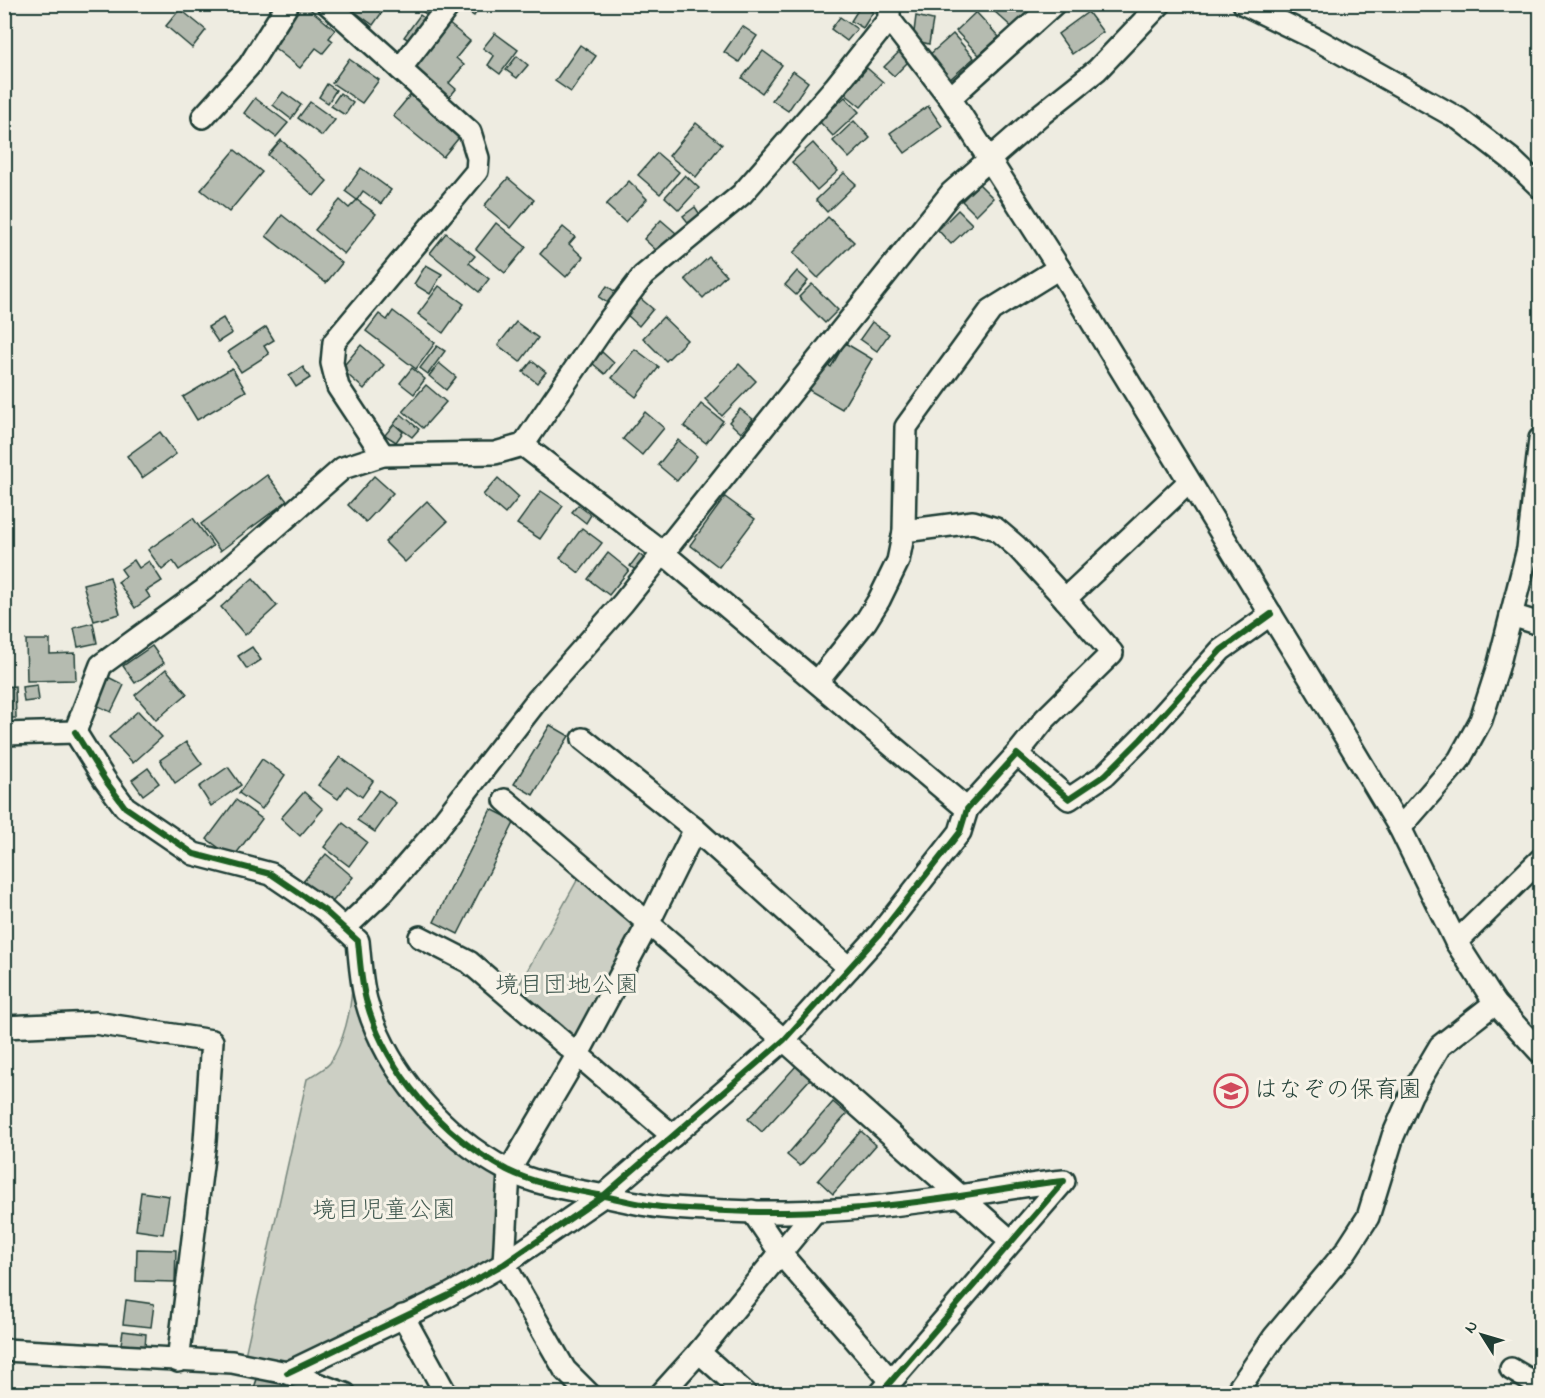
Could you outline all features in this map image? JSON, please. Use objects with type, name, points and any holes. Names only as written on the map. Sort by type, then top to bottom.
[{"type":"street","points":[[203,117],[249,66],[288,4]]},
{"type":"street","points":[[328,4],[470,132],[478,158],[477,171],[334,342],[332,363],[338,387],[383,455]]},
{"type":"street","points":[[400,69],[450,4]]},
{"type":"street","points":[[950,98],[1054,4]]},
{"type":"street","points":[[345,928],[383,892],[434,833],[538,699],[623,603],[951,193],[1039,116],[1097,70],[1160,4]]},
{"type":"street","points":[[1244,4],[1318,40],[1459,119],[1510,159],[1540,187]]},
{"type":"street","points":[[75,732],[101,664],[204,590],[343,468],[383,455],[495,453],[523,445],[603,328],[643,276],[742,194],[835,87],[889,12],[950,98],[1059,268],[1271,614],[1400,828],[1456,942],[1495,1003],[1540,1052]]},
{"type":"street","points":[[817,682],[866,621],[898,561],[904,531],[906,427],[991,310],[1059,268]]},
{"type":"street","points":[[1400,828],[1459,760],[1481,720],[1498,667],[1528,549],[1540,439]]},
{"type":"street","points":[[523,445],[662,552],[967,809]]},
{"type":"street","points":[[1065,599],[1190,482]]},
{"type":"street","points":[[287,1373],[447,1296],[504,1264],[603,1196],[784,1040],[879,935],[960,832],[967,809],[1045,719],[1112,653],[1017,547],[996,529],[973,522],[904,531]]},
{"type":"street","points":[[1017,754],[1070,799],[1105,774],[1141,739],[1221,650],[1271,614]]},
{"type":"street","points":[[1510,615],[1540,624]]},
{"type":"street","points":[[4,734],[75,732]]},
{"type":"street","points":[[75,732],[125,807],[194,854],[271,874],[324,910],[358,941],[366,999],[383,1045],[400,1071],[417,1096],[444,1125],[473,1150],[509,1171],[552,1186],[659,1206],[752,1211],[815,1211],[959,1196],[1064,1181],[885,1387],[781,1254],[752,1211]]},
{"type":"street","points":[[582,739],[695,829],[849,968]]},
{"type":"street","points":[[505,800],[784,1040],[1011,1241]]},
{"type":"street","points":[[589,1394],[565,1370],[504,1264],[509,1171],[578,1054],[648,924],[695,829]]},
{"type":"street","points":[[1456,942],[1540,860]]},
{"type":"street","points":[[420,937],[469,962],[672,1136]]},
{"type":"street","points":[[1234,1394],[1274,1337],[1346,1251],[1368,1217],[1393,1136],[1411,1095],[1440,1046],[1495,1003]]},
{"type":"street","points":[[4,1027],[96,1023],[212,1041],[205,1141],[178,1360]]},
{"type":"street","points":[[661,1394],[699,1352],[815,1211]]},
{"type":"street","points":[[404,1316],[446,1394]]},
{"type":"street","points":[[4,1350],[232,1362],[287,1373],[345,1394]]},
{"type":"street","points":[[699,1352],[746,1394]]},
{"type":"street","points":[[1511,1369],[1528,1379],[1540,1380]]},
{"type":"green space","name":"境目団地公園","points":[[584,868],[648,924],[578,1054],[512,998]]},
{"type":"green space","name":"境目児童公園","points":[[364,984],[417,1096],[509,1171],[504,1264],[287,1373],[243,1364],[307,1079],[330,1063],[346,1026],[352,986]]},
{"type":"building","points":[[298,4],[304,4],[335,30],[329,38],[333,41],[323,53],[316,48],[300,68],[272,46],[291,22],[286,18]]},
{"type":"building","points":[[352,4],[388,4],[373,25],[350,8]]},
{"type":"building","points":[[411,4],[440,4],[432,18]]},
{"type":"building","points":[[466,4],[474,4],[479,8],[474,16],[463,9]]},
{"type":"building","points":[[1001,4],[1025,4],[1033,12],[1016,31],[994,11]]},
{"type":"building","points":[[861,5],[873,12],[863,28],[851,21]]},
{"type":"building","points":[[180,9],[206,30],[192,48],[166,26]]},
{"type":"building","points":[[976,12],[999,37],[979,55],[956,31]]},
{"type":"building","points":[[1088,12],[1103,32],[1072,54],[1058,34]]},
{"type":"building","points":[[420,15],[429,22],[414,43],[404,37]]},
{"type":"building","points":[[916,16],[933,20],[929,44],[913,40]]},
{"type":"building","points":[[840,17],[857,29],[847,41],[831,29]]},
{"type":"building","points":[[448,23],[470,41],[456,58],[464,65],[449,83],[456,89],[444,104],[417,81],[422,74],[412,66]]},
{"type":"building","points":[[742,26],[757,36],[739,62],[724,52]]},
{"type":"building","points":[[495,33],[518,50],[500,74],[488,65],[494,56],[483,48]]},
{"type":"building","points":[[953,34],[974,58],[948,81],[928,56]]},
{"type":"building","points":[[580,45],[596,56],[571,92],[555,81]]},
{"type":"building","points":[[763,51],[782,65],[762,93],[742,78]]},
{"type":"building","points":[[900,51],[909,61],[894,76],[884,67]]},
{"type":"building","points":[[517,56],[528,65],[517,78],[506,70]]},
{"type":"building","points":[[349,59],[379,80],[362,103],[332,83]]},
{"type":"building","points":[[867,68],[883,82],[861,107],[845,94]]},
{"type":"building","points":[[793,71],[808,82],[788,111],[772,100]]},
{"type":"building","points":[[327,84],[336,90],[328,103],[319,97]]},
{"type":"building","points":[[283,92],[301,105],[291,119],[273,105]]},
{"type":"building","points":[[340,93],[353,103],[345,115],[331,106]]},
{"type":"building","points":[[412,93],[462,134],[443,157],[393,116]]},
{"type":"building","points":[[845,97],[859,112],[833,136],[819,121]]},
{"type":"building","points":[[255,98],[288,123],[276,137],[244,113]]},
{"type":"building","points":[[310,102],[335,120],[322,136],[298,118]]},
{"type":"building","points":[[928,106],[942,126],[905,153],[890,133]]},
{"type":"building","points":[[854,121],[870,138],[849,158],[833,141]]},
{"type":"building","points":[[696,123],[722,144],[696,177],[669,156]]},
{"type":"building","points":[[281,140],[327,181],[314,196],[268,155]]},
{"type":"building","points":[[813,143],[838,171],[817,190],[792,162]]},
{"type":"building","points":[[235,150],[262,172],[229,212],[201,190]]},
{"type":"building","points":[[657,153],[679,172],[660,194],[638,175]]},
{"type":"building","points":[[361,168],[391,190],[381,204],[363,191],[357,200],[345,191]]},
{"type":"building","points":[[844,173],[856,184],[827,212],[816,200]]},
{"type":"building","points":[[685,175],[699,188],[679,210],[665,197]]},
{"type":"building","points":[[508,178],[534,200],[511,228],[484,206]]},
{"type":"building","points":[[629,181],[647,199],[625,222],[606,205]]},
{"type":"building","points":[[979,184],[993,198],[976,215],[962,201]]},
{"type":"building","points":[[340,200],[349,208],[357,200],[376,214],[344,254],[315,230]]},
{"type":"building","points":[[695,207],[701,216],[690,225],[683,216]]},
{"type":"building","points":[[958,210],[972,224],[951,244],[938,230]]},
{"type":"building","points":[[282,215],[342,263],[326,283],[266,236]]},
{"type":"building","points":[[828,217],[854,242],[818,278],[793,253]]},
{"type":"building","points":[[661,220],[676,233],[658,252],[644,239]]},
{"type":"building","points":[[496,223],[526,247],[505,273],[476,249]]},
{"type":"building","points":[[563,227],[575,237],[569,244],[583,257],[566,277],[540,254]]},
{"type":"building","points":[[446,233],[475,256],[469,263],[489,279],[479,292],[430,253]]},
{"type":"building","points":[[709,257],[726,275],[703,298],[685,279]]},
{"type":"building","points":[[426,265],[442,274],[430,294],[414,284]]},
{"type":"building","points":[[797,271],[808,281],[796,295],[785,285]]},
{"type":"building","points":[[812,284],[838,310],[825,323],[799,297]]},
{"type":"building","points":[[439,286],[464,304],[443,333],[418,314]]},
{"type":"building","points":[[607,286],[617,293],[609,304],[599,297]]},
{"type":"building","points":[[640,298],[653,309],[639,326],[626,314]]},
{"type":"building","points":[[393,311],[435,343],[416,369],[366,331],[379,314],[387,320]]},
{"type":"building","points":[[663,317],[687,340],[666,361],[643,338]]},
{"type":"building","points":[[223,318],[232,333],[218,342],[208,327]]},
{"type":"building","points":[[516,322],[538,338],[520,362],[498,345]]},
{"type":"building","points":[[872,322],[889,334],[877,351],[860,339]]},
{"type":"building","points":[[266,327],[274,340],[264,346],[269,354],[241,372],[228,352]]},
{"type":"building","points":[[845,343],[872,359],[842,409],[807,389],[822,362],[831,367]]},
{"type":"building","points":[[361,345],[384,365],[364,389],[341,369]]},
{"type":"building","points":[[437,346],[445,351],[428,374],[420,368]]},
{"type":"building","points":[[635,349],[659,367],[636,397],[612,378]]},
{"type":"building","points":[[602,352],[614,363],[605,374],[592,363]]},
{"type":"building","points":[[532,361],[546,372],[537,383],[523,372]]},
{"type":"building","points":[[439,363],[456,377],[446,390],[429,376]]},
{"type":"building","points":[[739,364],[756,381],[722,416],[705,399]]},
{"type":"building","points":[[303,367],[310,378],[296,387],[289,376]]},
{"type":"building","points":[[232,368],[246,391],[197,420],[183,397]]},
{"type":"building","points":[[412,368],[425,379],[414,394],[400,383]]},
{"type":"building","points":[[426,385],[446,402],[423,428],[403,411]]},
{"type":"building","points":[[701,404],[723,421],[706,443],[684,426]]},
{"type":"building","points":[[740,409],[753,419],[741,433],[729,422]]},
{"type":"building","points":[[645,412],[664,428],[642,455],[623,439]]},
{"type":"building","points":[[401,414],[419,429],[412,437],[394,424]]},
{"type":"building","points":[[394,424],[403,432],[396,442],[385,435]]},
{"type":"building","points":[[160,432],[176,454],[142,478],[127,456]]},
{"type":"building","points":[[678,440],[697,456],[677,481],[658,465]]},
{"type":"building","points":[[267,475],[287,501],[220,551],[201,524]]},
{"type":"building","points":[[374,476],[393,493],[366,522],[348,505]]},
{"type":"building","points":[[498,478],[519,497],[505,514],[483,495]]},
{"type":"building","points":[[541,491],[563,506],[540,539],[517,524]]},
{"type":"building","points":[[725,497],[755,519],[719,567],[690,545]]},
{"type":"building","points":[[427,501],[447,522],[405,562],[385,542]]},
{"type":"building","points":[[578,505],[591,515],[586,523],[572,512]]},
{"type":"building","points":[[193,518],[213,546],[179,570],[173,561],[162,570],[148,550]]},
{"type":"building","points":[[582,528],[602,543],[579,573],[560,558]]},
{"type":"building","points":[[608,553],[629,570],[609,595],[588,579]]},
{"type":"building","points":[[639,554],[646,560],[637,571],[630,566]]},
{"type":"building","points":[[134,560],[139,568],[149,561],[162,581],[146,591],[150,597],[135,608],[118,582],[126,576],[121,569]]},
{"type":"building","points":[[110,577],[120,614],[94,621],[83,584]]},
{"type":"building","points":[[253,578],[277,606],[245,635],[221,607]]},
{"type":"building","points":[[93,623],[97,643],[78,647],[74,628]]},
{"type":"building","points":[[26,640],[50,640],[50,654],[75,653],[76,680],[27,681]]},
{"type":"building","points":[[152,646],[164,663],[135,683],[123,666]]},
{"type":"building","points":[[252,647],[261,660],[247,669],[238,656]]},
{"type":"building","points":[[166,669],[187,694],[156,720],[135,695]]},
{"type":"building","points":[[108,677],[124,685],[111,712],[94,704]]},
{"type":"building","points":[[37,685],[39,700],[24,702],[22,687]]},
{"type":"building","points":[[15,686],[16,718],[4,718],[4,687]]},
{"type":"building","points":[[138,711],[162,737],[133,763],[109,737]]},
{"type":"building","points":[[550,725],[569,736],[533,795],[514,784]]},
{"type":"building","points":[[186,742],[202,764],[175,783],[160,760]]},
{"type":"building","points":[[340,757],[373,781],[362,797],[347,786],[338,799],[318,785]]},
{"type":"building","points":[[262,759],[285,775],[262,809],[239,793]]},
{"type":"building","points":[[228,767],[241,785],[211,806],[199,787]]},
{"type":"building","points":[[148,768],[159,783],[143,795],[132,780]]},
{"type":"building","points":[[379,790],[396,803],[375,832],[357,820]]},
{"type":"building","points":[[304,792],[323,809],[300,836],[281,818]]},
{"type":"building","points":[[236,800],[262,819],[233,858],[207,839]]},
{"type":"building","points":[[491,809],[515,821],[458,934],[434,922]]},
{"type":"building","points":[[343,823],[367,842],[349,866],[324,847]]},
{"type":"building","points":[[326,854],[353,877],[329,906],[302,883]]},
{"type":"building","points":[[796,1066],[810,1079],[762,1132],[748,1119]]},
{"type":"building","points":[[833,1102],[847,1114],[800,1166],[787,1155]]},
{"type":"building","points":[[861,1131],[876,1145],[833,1194],[818,1180]]},
{"type":"building","points":[[141,1192],[169,1196],[163,1234],[136,1230]]},
{"type":"building","points":[[137,1249],[176,1250],[175,1282],[136,1281]]},
{"type":"building","points":[[126,1300],[154,1304],[151,1327],[123,1324]]},
{"type":"building","points":[[123,1331],[146,1334],[145,1347],[121,1344]]},
{"type":"building","points":[[258,1376],[283,1384],[279,1394],[252,1394]]},
{"type":"building","points":[[301,1386],[314,1394],[298,1394]]},
{"type":"cycle path","points":[[287,1373],[447,1296],[504,1264],[603,1196],[784,1040],[879,935],[960,832],[967,809],[1017,754],[1069,799],[1105,775],[1141,739],[1221,650],[1271,614]]},
{"type":"cycle path","points":[[75,732],[125,807],[194,854],[271,874],[324,910],[358,941],[366,1000],[387,1052],[402,1076],[439,1120],[483,1156],[507,1170],[552,1186],[646,1205],[758,1212],[870,1207],[1064,1181],[880,1394]]},
{"type":"place","name":"はなぞの保育園","points":[[1231,1091]]}]
